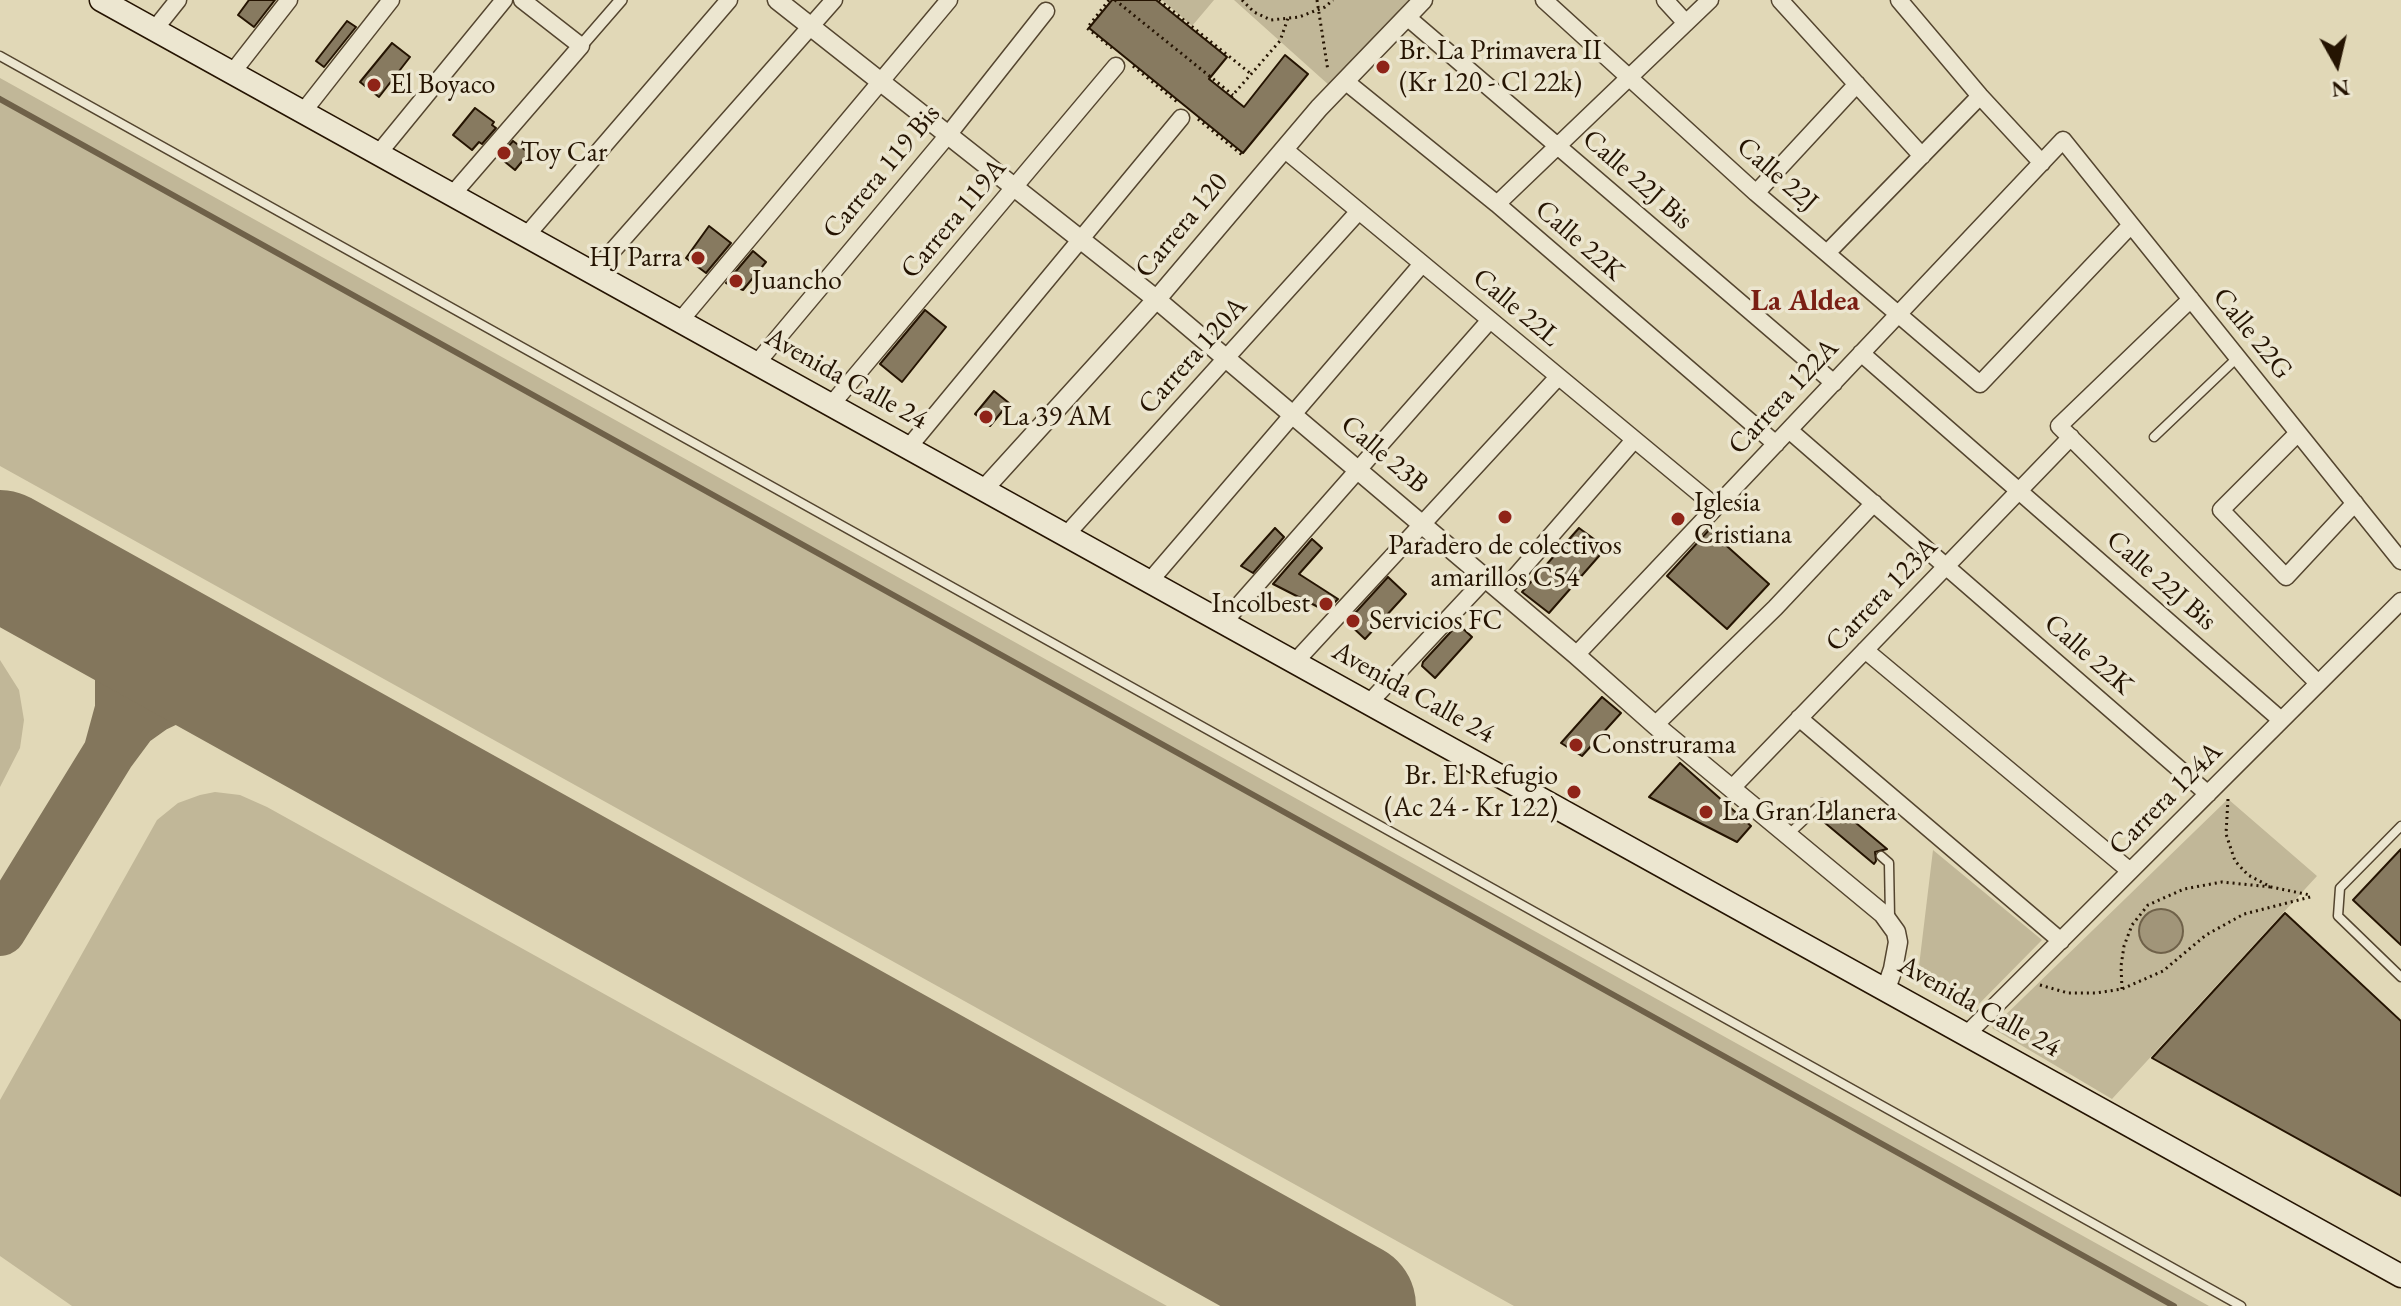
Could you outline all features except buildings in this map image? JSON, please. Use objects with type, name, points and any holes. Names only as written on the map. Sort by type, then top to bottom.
[{"type":"main road","name":"Avenida Calle 24","points":[[101,0],[2401,1276]]},
{"type":"street","points":[[154,30],[178,0]]},
{"type":"street","points":[[232,73],[289,0]]},
{"type":"street","points":[[303,112],[391,0]]},
{"type":"street","points":[[378,154],[504,0]]},
{"type":"street","points":[[522,0],[581,46]]},
{"type":"street","points":[[452,195],[621,0]]},
{"type":"street","points":[[526,236],[729,0]]},
{"type":"street","name":"Calle 23B","points":[[777,0],[1156,299],[1890,921]]},
{"type":"street","points":[[593,273],[834,0]]},
{"type":"street","points":[[680,321],[949,0]]},
{"type":"street","name":"Carrera 120","points":[[984,489],[1156,299],[1331,95],[1423,0]]},
{"type":"street","points":[[1665,0],[1686,23]]},
{"type":"street","points":[[1497,204],[1710,0]]},
{"type":"street","points":[[1780,0],[1922,156]]},
{"type":"street","points":[[1899,0],[1980,96],[2042,163]]},
{"type":"street","name":"Calle 22J","points":[[1553,3],[1756,193],[1980,384],[2131,225]]},
{"type":"street","name":"Carrera 119 Bis","points":[[756,364],[948,135],[1046,11]]},
{"type":"street","name":"Calle 22J Bis","points":[[1407,17],[1834,383]]},
{"type":"street","name":"Carrera 119A","points":[[831,405],[1116,66]]},
{"type":"street","name":"Calle 22K","points":[[1345,81],[1497,204],[1776,444]]},
{"type":"street","points":[[1756,193],[1857,84]]},
{"type":"street","points":[[1827,253],[1980,96]]},
{"type":"street","points":[[908,448],[1186,113]]},
{"type":"street","name":"Carrera 122A","points":[[1576,655],[2063,140]]},
{"type":"street","name":"Calle 22G","points":[[2063,140],[2401,561]]},
{"type":"street","name":"Calle 22L","points":[[1284,149],[1716,507]]},
{"type":"street","name":"Carrera 120A","points":[[1066,535],[1359,211]]},
{"type":"street","points":[[1149,582],[1422,264]]},
{"type":"street","name":"Carrera 123A","points":[[1731,789],[2019,491],[2065,431],[2191,299]]},
{"type":"street","points":[[1224,622],[1490,320]]},
{"type":"street","name":"Calle 22J Bis","points":[[1861,353],[2281,720]]},
{"type":"street","points":[[1295,662],[1558,377]]},
{"type":"street","name":"Calle 22K","points":[[1789,430],[2208,794]]},
{"type":"street","points":[[2065,431],[2318,683]]},
{"type":"street","points":[[2298,433],[2221,510],[2286,577],[2355,503]]},
{"type":"street","points":[[1502,592],[1634,440]]},
{"type":"street","points":[[1655,725],[1775,608],[1874,503]]},
{"type":"street","points":[[1369,703],[1486,578]]},
{"type":"street","name":"Carrera 124A","points":[[1967,1034],[2401,601]]},
{"type":"street","points":[[1865,650],[2130,871]]},
{"type":"street","points":[[1799,718],[2061,941]]},
{"type":"street","points":[[1886,989],[1898,942],[1890,921]]},
{"type":"lane","points":[[0,56],[2241,1306]]},
{"type":"lane","points":[[2154,437],[2238,357]]},
{"type":"lane","points":[[1787,835],[1822,803],[1826,807]]},
{"type":"lane","points":[[2401,826],[2340,888],[2338,916],[2401,977]]},
{"type":"lane","points":[[1881,856],[1889,863],[1891,874],[1890,921]]},
{"type":"path","points":[[1109,0],[1087,28],[1186,113],[1242,155]]},
{"type":"path","points":[[1115,0],[1232,96],[1280,41],[1288,18]]},
{"type":"path","points":[[1159,0],[1251,74]]},
{"type":"path","points":[[1242,0],[1254,12],[1271,20],[1299,17],[1333,0]]},
{"type":"path","points":[[1317,0],[1331,95]]},
{"type":"path","points":[[2232,770],[2226,834],[2235,861],[2248,875],[2271,887]]},
{"type":"path","points":[[2021,981],[2068,993],[2122,989],[2163,971],[2206,935],[2244,914],[2314,896],[2271,887],[2222,882],[2184,889],[2148,905],[2132,925],[2124,946],[2122,989]]},
{"type":"shaded area","points":[[1162,0],[1214,0],[1192,26]]},
{"type":"shaded area","points":[[1234,0],[1409,0],[1330,86]]},
{"type":"shaded area","points":[[0,78],[2209,1306],[1514,1306],[0,466]]},
{"type":"shaded area","points":[[0,660],[19,690],[24,720],[20,748],[0,787]]},
{"type":"shaded area","points":[[215,792],[240,795],[267,807],[1167,1306],[72,1306],[0,1256],[0,1100],[157,820],[178,803]]},
{"type":"shaded area","points":[[2228,799],[2317,876],[2112,1099],[1992,1028]]},
{"type":"shaded area","points":[[1933,850],[2042,940],[1973,1010],[1919,966]]},
{"type":"shaded area","points":[[2161,909],[2177,915],[2183,931],[2177,947],[2161,953],[2145,947],[2139,931],[2145,915]]},
{"type":"waterway","points":[[0,99],[2174,1306]]},
{"type":"taxiway","points":[[0,930],[109,753],[121,709],[121,674],[106,628],[69,593]]},
{"type":"taxiway","points":[[109,753],[132,722],[176,696],[222,688],[257,697]]},
{"type":"runway","points":[[0,554],[1352,1306]]},
{"type":"place","name":"Br. La Primavera II (Kr 120 - Cl 22k)","points":[[1383,67]]},
{"type":"place","name":"El Boyaco","points":[[374,85]]},
{"type":"place","name":"Toy Car","points":[[504,153]]},
{"type":"place","name":"HJ Parra","points":[[698,258]]},
{"type":"place","name":"Juancho","points":[[736,281]]},
{"type":"place","name":"La 39 AM","points":[[986,417]]},
{"type":"place","name":"Paradero de colectivos amarillos C54","points":[[1505,517]]},
{"type":"place","name":"Iglesia Cristiana","points":[[1678,519]]},
{"type":"place","name":"Incolbest","points":[[1326,604]]},
{"type":"place","name":"Servicios FC","points":[[1353,621]]},
{"type":"place","name":"Construrama","points":[[1576,745]]},
{"type":"place","name":"Br. El Refugio (Ac 24 - Kr 122)","points":[[1574,792]]},
{"type":"place","name":"La Gran Llanera","points":[[1706,812]]},
{"type":"district","name":"La Aldea","points":[[1805,302]]}]
